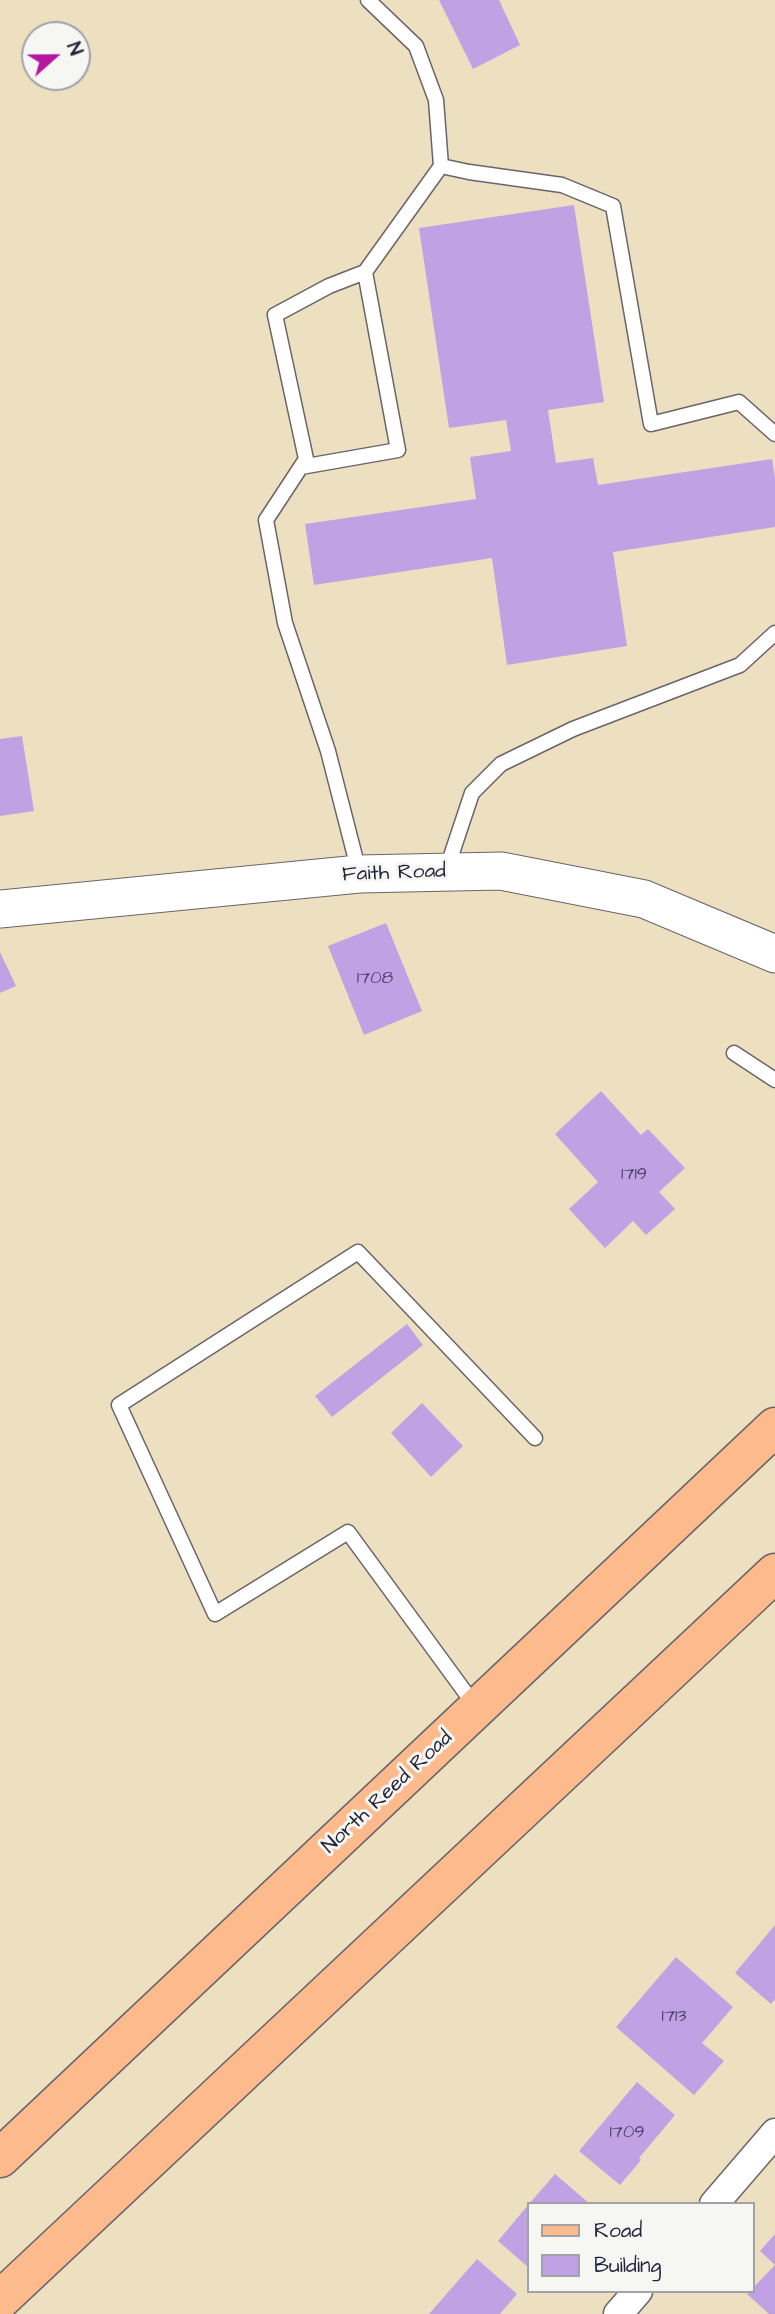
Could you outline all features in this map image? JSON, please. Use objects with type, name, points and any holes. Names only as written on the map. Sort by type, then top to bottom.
[{"type":"main road","name":"North Reed Road","points":[[0,2158],[775,1427]]},
{"type":"main road","points":[[0,2300],[775,1573]]},
{"type":"street","name":"Faith Road","points":[[0,909],[359,874],[501,871],[645,899],[775,954]]},
{"type":"street","points":[[715,2202],[775,2133]]},
{"type":"street","points":[[618,2314],[636,2293]]},
{"type":"lane","points":[[359,874],[328,751],[285,623],[266,520],[306,459],[275,316],[330,286],[365,272],[441,166],[436,100],[416,46],[368,0]]},
{"type":"lane","points":[[441,166],[562,185],[613,206],[651,424],[739,402],[775,434]]},
{"type":"lane","points":[[301,467],[398,450],[365,272]]},
{"type":"lane","points":[[445,872],[472,793],[500,764],[573,729],[740,665],[775,633]]},
{"type":"lane","points":[[734,1053],[775,1080]]},
{"type":"lane","points":[[477,1709],[348,1532],[215,1614],[119,1405],[358,1252],[535,1438]]},
{"type":"building","points":[[439,0],[499,0],[520,45],[473,69]]},
{"type":"building","points":[[574,205],[604,402],[548,410],[556,463],[593,458],[598,485],[772,459],[775,478],[775,527],[613,552],[627,646],[507,665],[492,558],[314,585],[305,524],[476,499],[470,457],[511,451],[506,420],[449,428],[419,228]]},
{"type":"building","points":[[22,736],[34,811],[0,816],[0,739]]},
{"type":"building","points":[[386,923],[422,1011],[364,1035],[328,946]]},
{"type":"building","points":[[0,952],[16,986],[0,993]]},
{"type":"building","points":[[601,1091],[641,1135],[648,1129],[685,1168],[659,1192],[675,1209],[646,1235],[633,1221],[605,1248],[569,1209],[598,1182],[555,1134]]},
{"type":"building","points":[[407,1324],[423,1345],[332,1417],[315,1396]]},
{"type":"building","points":[[422,1403],[463,1446],[431,1477],[391,1433]]},
{"type":"building","points":[[775,1925],[775,1999],[771,2004],[735,1973]]},
{"type":"building","points":[[676,1957],[733,2007],[702,2043],[724,2061],[694,2095],[616,2027]]},
{"type":"building","points":[[637,2082],[675,2115],[620,2185],[579,2151]]},
{"type":"building","points":[[555,2174],[588,2202],[531,2202]]},
{"type":"building","points":[[526,2207],[526,2265],[498,2241]]},
{"type":"building","points":[[775,2234],[775,2265],[760,2251]]},
{"type":"building","points":[[477,2259],[517,2294],[500,2314],[429,2314]]},
{"type":"building","points":[[775,2265],[775,2314],[769,2314],[747,2294],[754,2293],[754,2287]]}]
